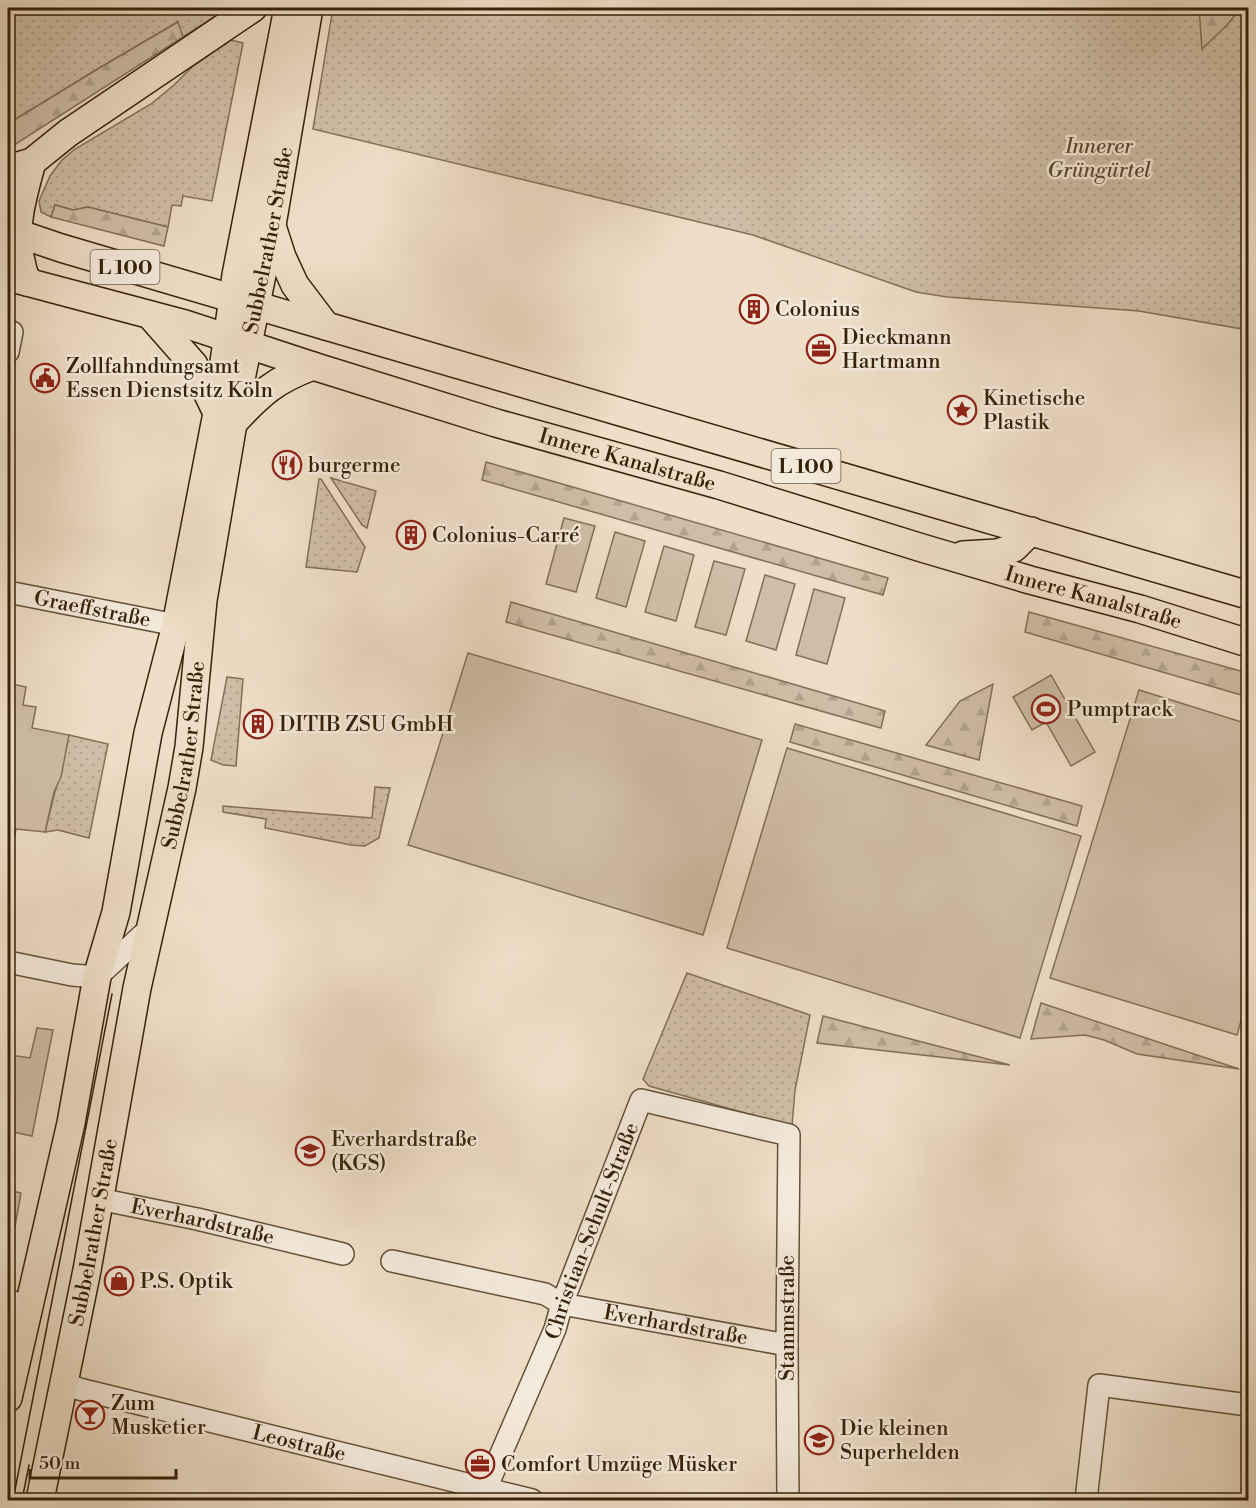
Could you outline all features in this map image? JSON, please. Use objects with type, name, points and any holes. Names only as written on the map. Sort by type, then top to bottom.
[{"type":"main road","points":[[17,279],[23,270],[12,232],[18,214],[20,165],[253,8]]},
{"type":"main road","name":"Subbelrather Straße","points":[[40,1500],[65,1383],[150,928],[174,826],[189,747],[202,600],[225,417],[288,8]]},
{"type":"main road","name":"Subbelrather Straße","points":[[244,301],[272,225],[309,8]]},
{"type":"main road","points":[[272,225],[282,257],[295,285],[327,326]]},
{"type":"main road","name":"Innere Kanalstraße","points":[[12,232],[1248,595]]},
{"type":"main road","name":"Innere Kanalstraße","points":[[17,279],[150,315],[496,423],[719,485],[1030,580],[1140,609],[1248,643]]},
{"type":"main road","name":"L 100","points":[[150,315],[194,365],[225,417]]},
{"type":"main road","points":[[225,417],[280,379],[313,366]]},
{"type":"main road","name":"Subbelrather Straße","points":[[8,1398],[18,1303],[71,1123],[97,977],[116,912],[148,733],[225,417]]},
{"type":"main road","points":[[950,556],[997,553],[1014,548],[1031,531]]},
{"type":"main road","points":[[148,733],[166,750],[175,751],[189,747]]},
{"type":"main road","points":[[136,798],[174,826]]},
{"type":"street","name":"Graeffstraße","points":[[8,592],[176,625]]},
{"type":"street","points":[[8,962],[72,975],[97,977],[150,928]]},
{"type":"street","name":"Christian-Schult-Straße","points":[[483,1495],[551,1338],[641,1100],[789,1135]]},
{"type":"street","name":"Stammstraße","points":[[788,1500],[789,1135]]},
{"type":"street","name":"Everhardstraße","points":[[99,1199],[197,1219],[343,1254]]},
{"type":"street","name":"Everhardstraße","points":[[392,1261],[545,1294],[562,1304],[787,1345]]},
{"type":"street","name":"Leostraße","points":[[65,1383],[79,1389],[483,1495],[532,1500]]},
{"type":"street","points":[[1086,1500],[1099,1384],[1248,1405]]},
{"type":"green space","points":[[8,8],[228,8],[183,37],[177,22],[8,122]]},
{"type":"green space","name":"Innerer Grüngürtel","points":[[333,8],[1248,8],[1248,330],[1139,311],[947,297],[916,292],[753,235],[313,129]]},
{"type":"green space","points":[[1199,8],[1241,8],[1202,49]]},
{"type":"green space","points":[[178,22],[183,37],[8,149],[8,122]]},
{"type":"green space","points":[[231,40],[243,43],[212,201],[183,196],[181,206],[172,205],[168,227],[88,207],[73,210],[55,205],[51,217],[41,212],[39,201],[50,176],[62,160],[75,149],[151,104],[192,67]]},
{"type":"green space","points":[[55,205],[73,210],[88,207],[168,227],[164,246],[51,217]]},
{"type":"green space","points":[[486,462],[888,578],[883,595],[482,480]]},
{"type":"green space","points":[[331,478],[376,491],[367,528],[362,525]]},
{"type":"green space","points":[[319,479],[365,547],[357,572],[306,567]]},
{"type":"green space","points":[[564,518],[595,526],[576,592],[546,584]]},
{"type":"green space","points":[[615,532],[645,541],[626,607],[596,598]]},
{"type":"green space","points":[[664,546],[694,555],[676,621],[645,612]]},
{"type":"green space","points":[[714,561],[745,569],[726,635],[695,627]]},
{"type":"green space","points":[[765,575],[795,584],[776,650],[746,641]]},
{"type":"green space","points":[[814,589],[845,598],[827,664],[796,655]]},
{"type":"green space","points":[[511,602],[885,711],[881,728],[506,622]]},
{"type":"green space","points":[[1029,612],[1248,673],[1248,697],[1025,632]]},
{"type":"green space","points":[[468,653],[762,740],[703,935],[408,845]]},
{"type":"green space","name":"Pumptrack","points":[[1051,675],[1095,752],[1071,766],[1046,722],[1032,730],[1013,697]]},
{"type":"green space","points":[[227,677],[243,679],[236,766],[223,765],[211,760]]},
{"type":"green space","points":[[8,683],[26,687],[23,705],[36,707],[32,728],[69,735],[61,777],[54,792],[45,832],[16,829],[9,866],[8,866]]},
{"type":"green space","points":[[993,684],[979,760],[926,745],[960,701]]},
{"type":"green space","points":[[1139,690],[1248,724],[1248,996],[1237,1035],[1050,978]]},
{"type":"green space","points":[[795,724],[1082,806],[1077,826],[790,742]]},
{"type":"green space","points":[[69,735],[108,744],[89,838],[58,830],[45,832]]},
{"type":"green space","points":[[787,748],[1081,836],[1020,1038],[727,948]]},
{"type":"green space","points":[[375,787],[390,788],[379,838],[365,846],[265,828],[266,819],[223,812],[223,806],[372,818]]},
{"type":"green space","points":[[687,973],[810,1015],[795,1090],[792,1126],[649,1086],[643,1079]]},
{"type":"green space","points":[[1041,1003],[1239,1069],[1137,1054],[1104,1040],[1085,1035],[1031,1039]]},
{"type":"green space","points":[[823,1016],[1010,1065],[817,1043]]},
{"type":"green space","points":[[37,1028],[53,1030],[32,1136],[8,1131],[8,1059],[10,1055],[30,1058]]},
{"type":"green space","points":[[8,1190],[21,1193],[8,1265]]},
{"type":"tram line","points":[[13,1500],[112,994]]},
{"type":"tram line","points":[[22,1500],[29,1465]]},
{"type":"place","name":"Colonius","points":[[754,309]]},
{"type":"place","name":"Dieckmann Hartmann","points":[[821,349]]},
{"type":"place","name":"Zollfahndungsamt Essen Dienstsitz Köln","points":[[45,378]]},
{"type":"place","name":"Kinetische Plastik","points":[[962,410]]},
{"type":"place","name":"burgerme","points":[[287,465]]},
{"type":"place","name":"Colonius-Carré","points":[[411,535]]},
{"type":"place","name":"Pumptrack","points":[[1046,709]]},
{"type":"place","name":"DITIB ZSU GmbH","points":[[258,724]]},
{"type":"place","name":"Everhardstraße (KGS)","points":[[310,1151]]},
{"type":"place","name":"P.S. Optik","points":[[119,1281]]},
{"type":"place","name":"Zum Musketier","points":[[90,1415]]},
{"type":"place","name":"Die kleinen Superhelden","points":[[819,1440]]},
{"type":"place","name":"Comfort Umzüge Müsker","points":[[480,1464]]}]
